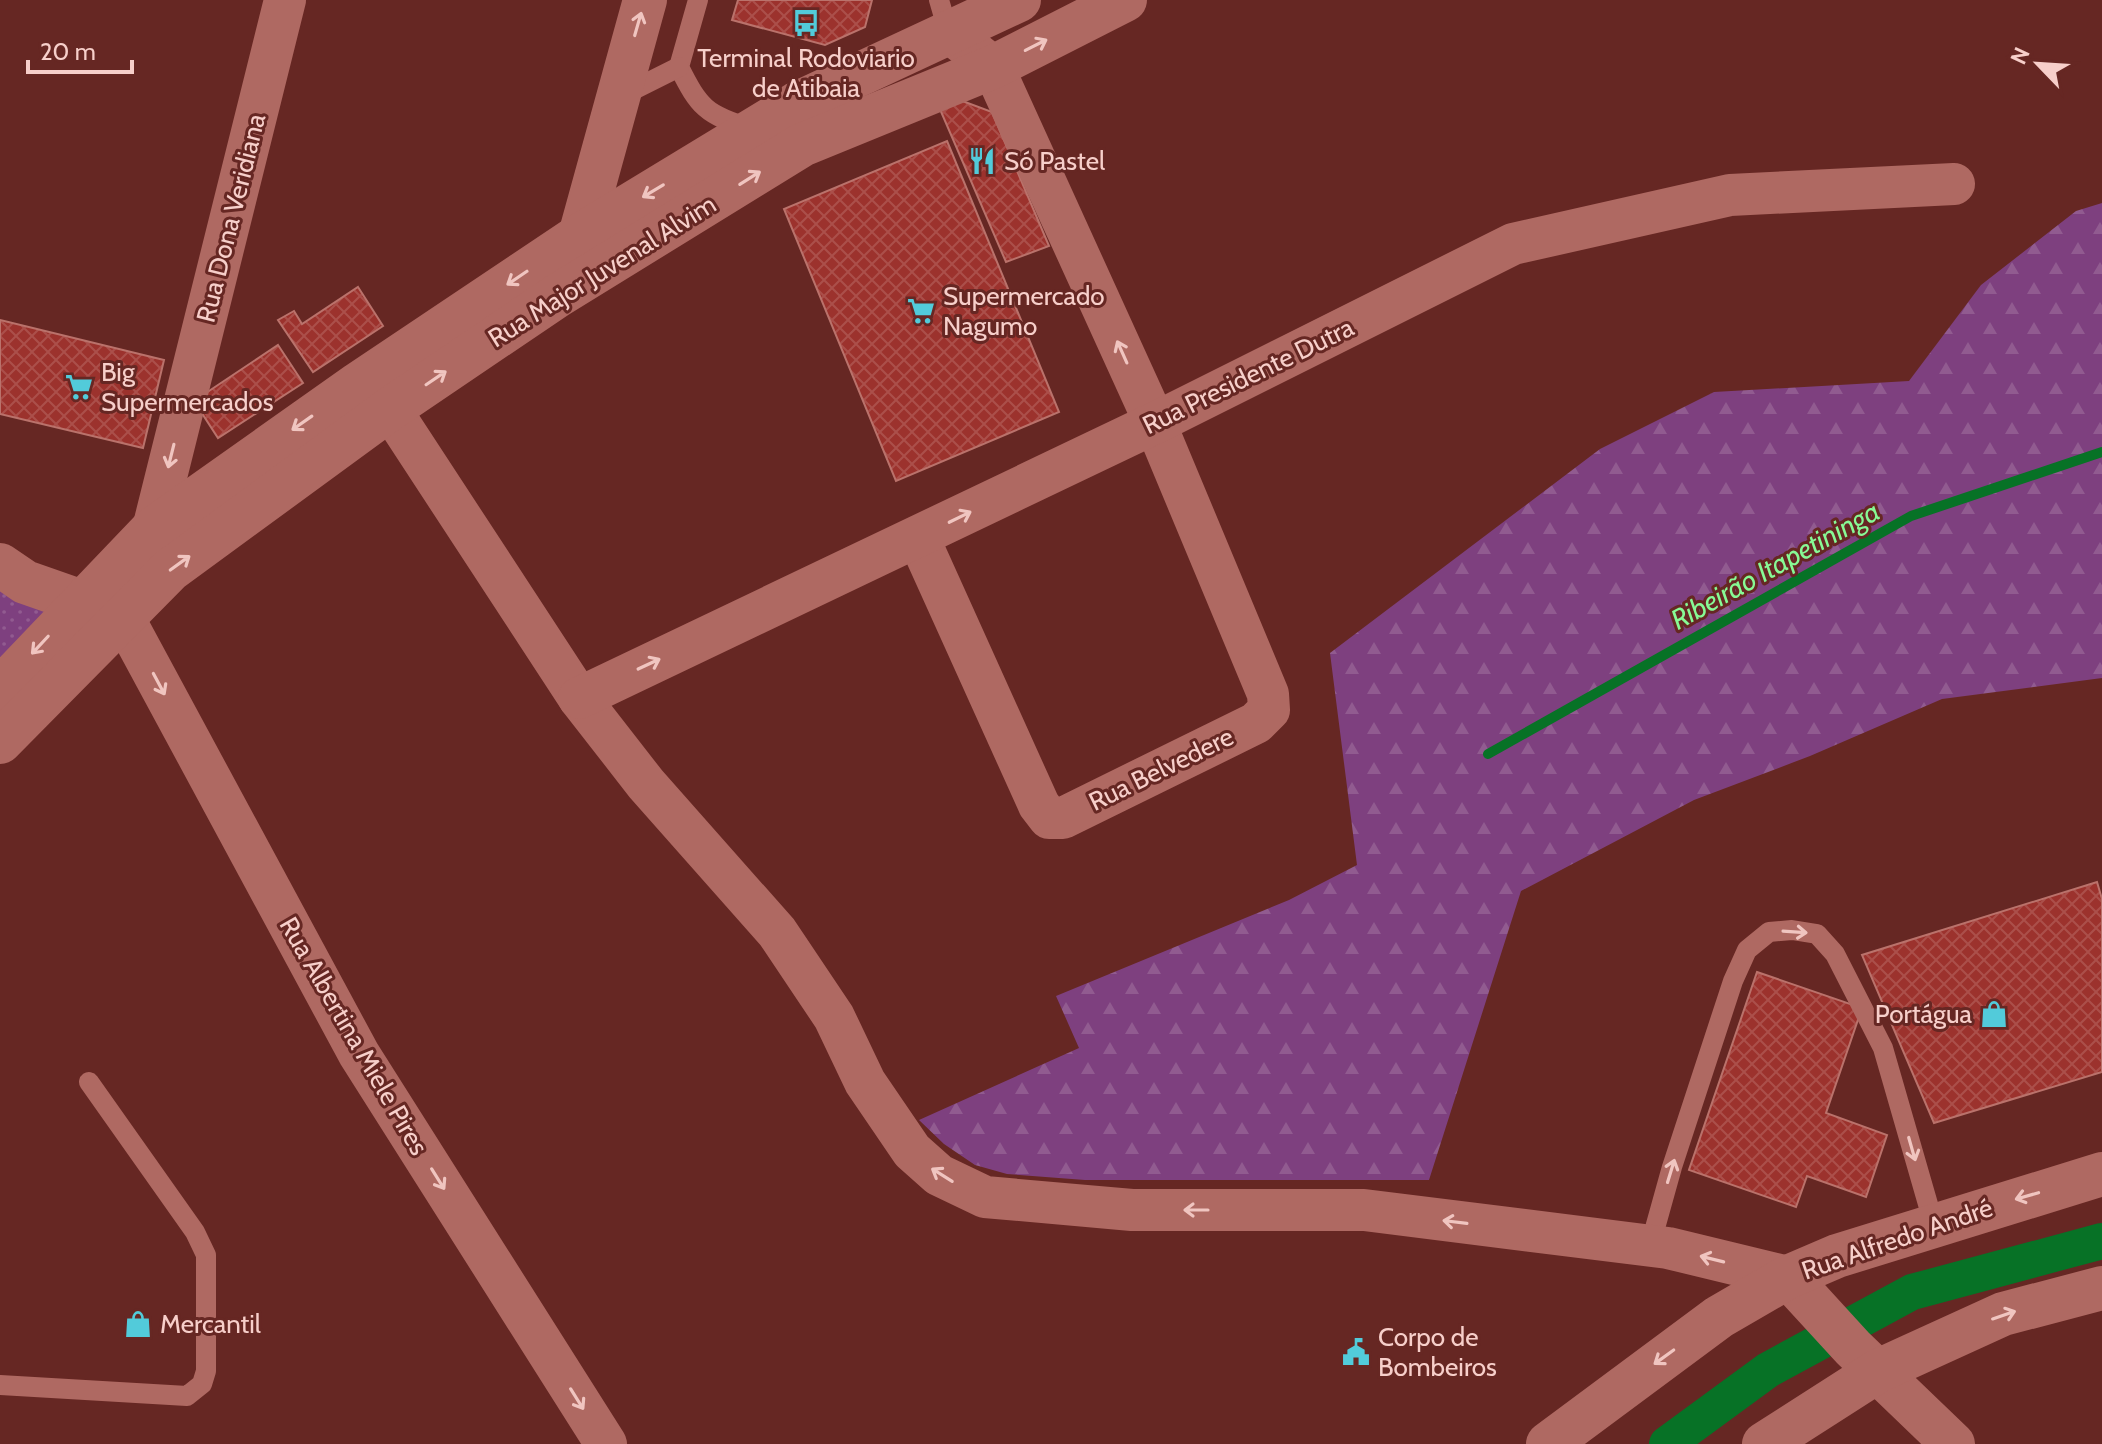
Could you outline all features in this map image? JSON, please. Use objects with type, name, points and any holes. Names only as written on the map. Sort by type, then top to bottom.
[{"type":"main road","points":[[557,296],[582,234],[645,0]]},
{"type":"main road","name":"Rua Major Juvenal Alvim","points":[[0,742],[122,615],[170,570],[374,396],[582,234],[796,104],[899,58],[944,16],[1019,0]]},
{"type":"main road","name":"Rua Major Juvenal Alvim","points":[[0,689],[153,529],[374,396],[557,296],[802,145],[993,67],[1125,0]]},
{"type":"main road","points":[[0,565],[25,582],[79,603],[122,615]]},
{"type":"main road","name":"Rua Alfredo André","points":[[1548,1444],[1719,1317],[1798,1288],[1837,1256],[2102,1174]]},
{"type":"main road","points":[[1798,1288],[1938,1430]]},
{"type":"main road","points":[[1764,1444],[1818,1409],[1865,1359],[1950,1338],[2003,1314],[2102,1288]]},
{"type":"main road","points":[[1938,1430],[1924,1388],[1931,1367],[1950,1338]]},
{"type":"main road","points":[[1818,1409],[1855,1403],[1887,1405],[1938,1430]]},
{"type":"street","name":"Rua Dona Veridiana","points":[[153,529],[285,0]]},
{"type":"street","points":[[944,16],[993,67],[1155,423]]},
{"type":"street","name":"Rua Presidente Dutra","points":[[579,698],[1155,423],[1513,244],[1730,195],[1954,184]]},
{"type":"street","points":[[374,396],[579,698],[646,784],[777,932],[834,1017],[865,1082],[912,1151],[939,1175],[985,1197],[1132,1210],[1364,1210],[1650,1246],[1798,1288]]},
{"type":"street","name":"Rua Belvedere","points":[[918,537],[1039,805],[1049,818],[1063,818],[1256,723],[1269,710],[1268,694],[1155,423]]},
{"type":"street","name":"Rua Albertina Miele Pires","points":[[122,615],[359,1054],[606,1444]]},
{"type":"lane","points":[[698,0],[679,67],[696,102],[723,120],[753,130]]},
{"type":"lane","points":[[617,97],[679,67]]},
{"type":"lane","points":[[1650,1246],[1691,1110],[1747,950],[1769,932],[1792,930],[1817,934],[1835,954],[1883,1048],[1934,1225]]},
{"type":"lane","points":[[0,1385],[187,1396],[202,1384],[206,1371],[206,1255],[195,1232],[89,1082]]},
{"type":"green space","points":[[2102,203],[2102,678],[1942,699],[1810,756],[1694,800],[1521,891],[1429,1180],[1085,1180],[1007,1174],[975,1165],[944,1144],[919,1120],[1079,1048],[1056,996],[1289,900],[1357,865],[1330,653],[1600,449],[1714,392],[1909,381],[1981,285],[2076,211]]},
{"type":"green space","points":[[0,574],[67,604],[0,679]]},
{"type":"building","name":"Terminal Rodoviario de Atibaia","points":[[738,0],[872,0],[865,27],[825,45],[732,20]]},
{"type":"building","points":[[957,99],[992,112],[1049,246],[1006,262],[939,107]]},
{"type":"building","name":"Supermercado Nagumo","points":[[947,141],[1059,412],[896,481],[784,209]]},
{"type":"building","points":[[358,287],[383,326],[313,372],[278,320],[294,311],[302,324]]},
{"type":"building","name":"Big Supermercados","points":[[0,320],[164,360],[143,448],[0,414]]},
{"type":"building","points":[[278,345],[303,383],[218,438],[194,401]]},
{"type":"building","name":"Portágua","points":[[2097,882],[2102,899],[2102,1072],[1934,1123],[1862,955]]},
{"type":"building","points":[[1757,972],[1862,1008],[1826,1113],[1887,1135],[1866,1197],[1807,1176],[1796,1207],[1689,1170]]},
{"type":"waterway","name":"Ribeirão Itapetininga","points":[[1488,754],[1911,516],[2102,452]]},
{"type":"waterway","points":[[1667,1444],[1768,1370],[1912,1292],[2102,1241]]},
{"type":"place","name":"Terminal Rodoviario de Atibaia","points":[[806,23]]},
{"type":"place","name":"Só Pastel","points":[[982,161]]},
{"type":"place","name":"Supermercado Nagumo","points":[[921,311]]},
{"type":"place","name":"Big Supermercados","points":[[79,387]]},
{"type":"place","name":"Portágua","points":[[1994,1014]]},
{"type":"place","name":"Mercantil","points":[[138,1324]]},
{"type":"place","name":"Corpo de Bombeiros","points":[[1356,1352]]}]
